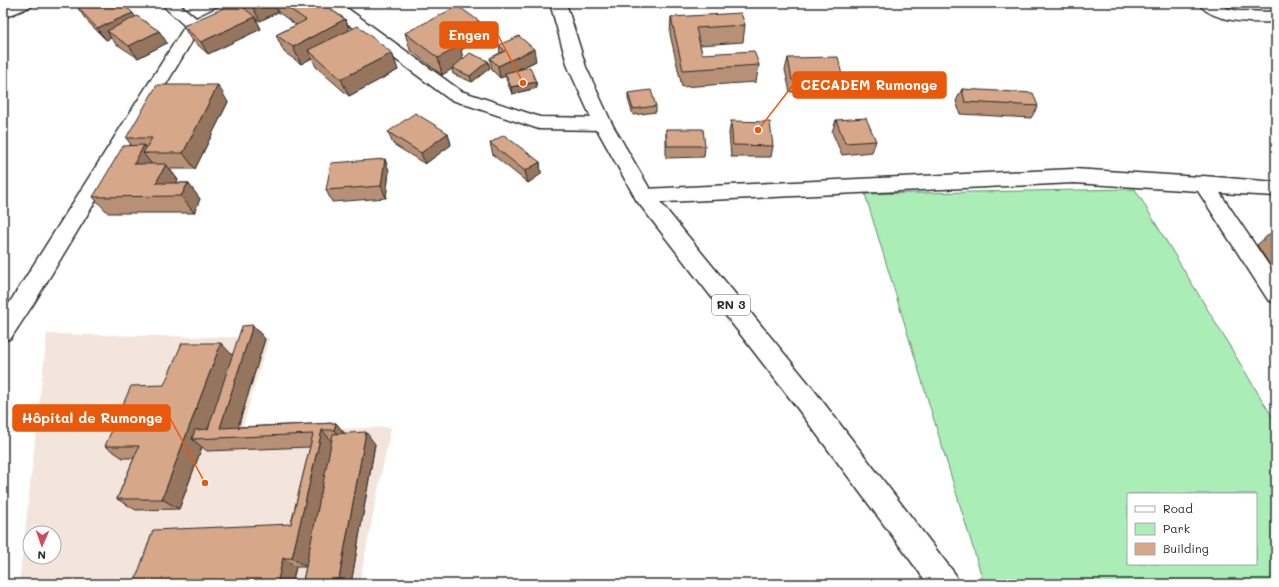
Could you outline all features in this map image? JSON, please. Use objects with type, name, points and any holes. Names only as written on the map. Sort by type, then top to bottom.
[{"type":"main road","points":[[3,13],[26,3]]},
{"type":"main road","points":[[168,3],[194,25]]},
{"type":"main road","points":[[3,331],[194,25],[239,3]]},
{"type":"main road","points":[[330,3],[455,95],[539,123],[603,124]]},
{"type":"main road","name":"RN 3","points":[[558,3],[577,67],[603,124],[644,196],[801,393],[945,584]]},
{"type":"main road","points":[[1206,3],[1209,6],[1222,11],[1244,17],[1276,17]]},
{"type":"main road","points":[[644,196],[1074,176],[1203,183],[1276,189]]},
{"type":"main road","points":[[1203,183],[1276,294]]},
{"type":"shaded area","points":[[47,334],[269,338],[241,432],[391,427],[359,584],[19,584],[22,557],[22,565],[62,565],[62,525],[26,525]]},
{"type":"green space","points":[[1135,189],[1276,423],[1276,584],[984,584],[865,194]]},
{"type":"building","points":[[91,3],[122,3],[133,13],[97,28],[78,8]]},
{"type":"building","points":[[238,3],[255,17],[201,42],[183,26]]},
{"type":"building","points":[[281,3],[321,3],[345,19],[293,47],[276,35],[306,20]]},
{"type":"building","points":[[458,6],[479,21],[448,37],[460,46],[438,58],[405,33]]},
{"type":"building","points":[[741,13],[745,25],[696,28],[702,54],[754,51],[759,65],[683,70],[671,17]]},
{"type":"building","points":[[137,16],[159,31],[129,46],[107,31]]},
{"type":"building","points":[[358,26],[392,53],[341,79],[308,50]]},
{"type":"building","points":[[519,36],[534,49],[498,66],[490,58],[505,51],[499,45]]},
{"type":"building","points":[[470,53],[488,61],[470,76],[452,68]]},
{"type":"building","points":[[838,57],[843,80],[792,80],[788,58]]},
{"type":"building","points":[[530,67],[536,82],[511,87],[505,73]]},
{"type":"building","points":[[157,85],[218,85],[183,153],[143,153],[152,138],[126,138]]},
{"type":"building","points":[[962,89],[1033,93],[1038,106],[965,102]]},
{"type":"building","points":[[651,90],[656,106],[633,109],[628,93]]},
{"type":"building","points":[[415,113],[448,133],[421,153],[388,132]]},
{"type":"building","points":[[866,118],[876,141],[845,143],[836,120]]},
{"type":"building","points":[[731,121],[770,122],[773,146],[733,145]]},
{"type":"building","points":[[666,129],[703,129],[705,146],[667,146]]},
{"type":"building","points":[[504,135],[540,162],[525,171],[490,143]]},
{"type":"building","points":[[144,145],[134,164],[166,164],[156,183],[188,183],[181,196],[93,197],[123,146]]},
{"type":"building","points":[[385,159],[381,186],[326,190],[331,163]]},
{"type":"building","points":[[253,325],[220,428],[336,423],[334,430],[322,430],[292,558],[283,558],[277,584],[134,584],[153,530],[291,524],[313,434],[192,439],[195,430],[208,429],[242,326]]},
{"type":"building","points":[[182,343],[221,343],[162,499],[117,499],[139,446],[105,446],[131,386],[164,385]]},
{"type":"building","points":[[366,432],[339,579],[303,581],[333,434]]},
{"type":"place","name":"Engen","points":[[523,83]]},
{"type":"place","name":"CECADEM Rumonge","points":[[758,130]]},
{"type":"place","name":"Hôpital de Rumonge","points":[[205,483]]}]
